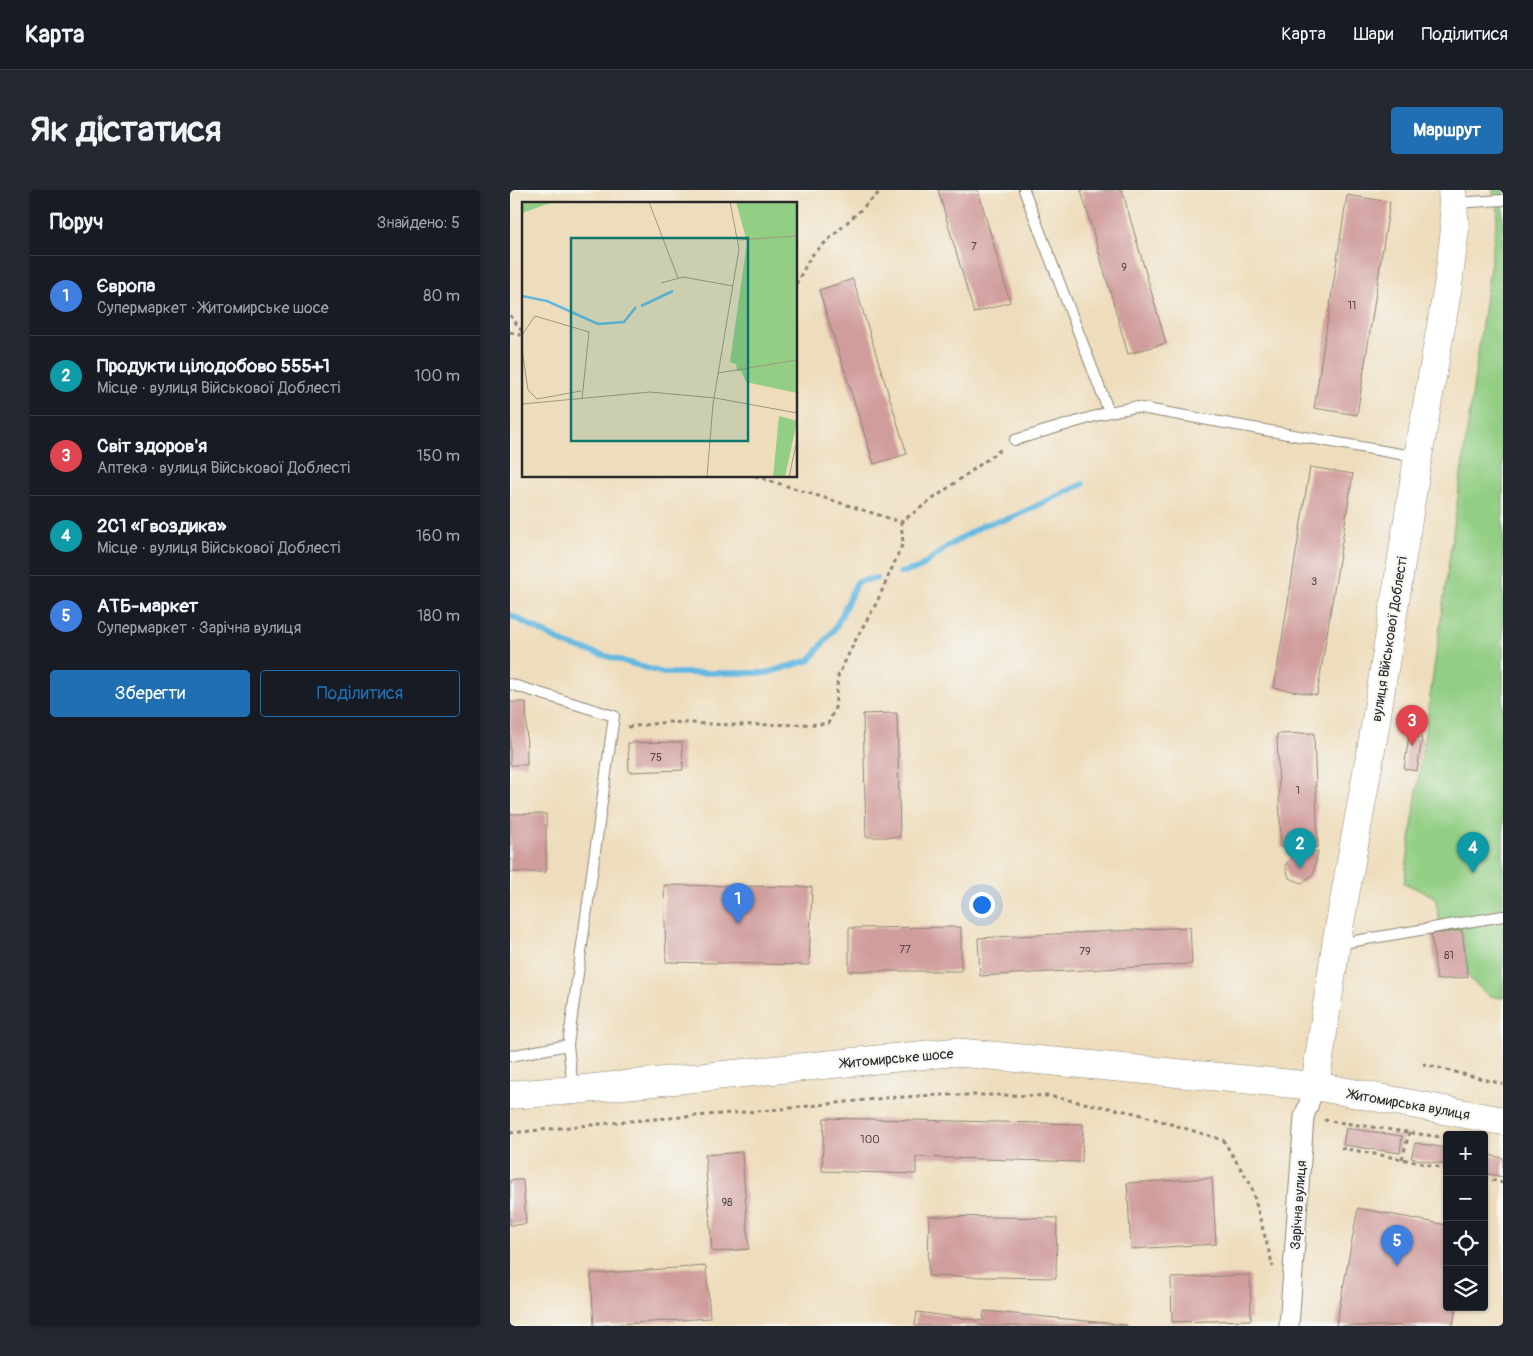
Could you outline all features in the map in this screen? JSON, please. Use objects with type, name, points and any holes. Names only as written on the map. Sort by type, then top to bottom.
[{"type":"main road","name":"вулиця Військової Доблесті","points":[[1315,1086],[1336,944],[1373,739],[1418,457],[1448,286],[1455,229],[1453,197]]},
{"type":"main road","name":"Житомирське шосе","points":[[510,1095],[953,1052],[1315,1086]]},
{"type":"main road","name":"Житомирська вулиця","points":[[1315,1086],[1503,1121]]},
{"type":"street","name":"Зарічна вулиця","points":[[1289,1326],[1304,1117],[1315,1086]]},
{"type":"lane","points":[[1024,190],[1110,412]]},
{"type":"lane","points":[[1453,197],[1503,200]]},
{"type":"lane","points":[[1015,440],[1110,412],[1135,407],[1418,457]]},
{"type":"lane","points":[[510,684],[614,716],[568,1045],[574,1090]]},
{"type":"lane","points":[[1336,944],[1503,916]]},
{"type":"lane","points":[[510,1056],[568,1045]]},
{"type":"path","points":[[798,280],[811,256],[882,190]]},
{"type":"path","points":[[510,315],[522,332]]},
{"type":"path","points":[[901,522],[1015,440]]},
{"type":"path","points":[[761,478],[901,522]]},
{"type":"path","points":[[612,728],[668,722],[732,725],[828,724],[835,708],[838,676],[877,602],[903,543],[901,522]]},
{"type":"path","points":[[1423,1064],[1503,1084]]},
{"type":"path","points":[[510,1133],[894,1097],[939,1095],[1048,1096],[1135,1113],[1223,1140],[1251,1185],[1273,1270]]},
{"type":"path","points":[[1304,1117],[1443,1137]]},
{"type":"path","points":[[1402,1159],[1412,1122]]},
{"type":"path","points":[[1341,1148],[1443,1168]]},
{"type":"path","points":[[1488,1179],[1503,1183]]},
{"type":"green space","points":[[1492,190],[1503,190],[1503,998],[1489,996],[1468,977],[1462,931],[1442,933],[1435,897],[1404,883],[1498,210]]},
{"type":"building","points":[[938,190],[978,190],[1010,302],[974,313]]},
{"type":"building","points":[[1081,190],[1122,190],[1166,343],[1128,354]]},
{"type":"building","points":[[1347,195],[1390,202],[1357,415],[1314,408]]},
{"type":"building","points":[[853,279],[907,454],[874,464],[819,290]]},
{"type":"building","points":[[1310,467],[1353,474],[1317,695],[1274,688]]},
{"type":"building","points":[[510,702],[526,702],[527,765],[510,765]]},
{"type":"building","points":[[897,713],[900,837],[866,837],[863,714]]},
{"type":"building","points":[[1314,733],[1318,847],[1281,848],[1277,734]]},
{"type":"building","points":[[1409,736],[1422,738],[1417,771],[1404,769]]},
{"type":"building","points":[[682,742],[683,770],[629,772],[628,743]]},
{"type":"building","points":[[510,814],[546,814],[546,872],[510,872]]},
{"type":"building","points":[[1318,851],[1313,874],[1302,883],[1289,878],[1285,865],[1294,855],[1299,856]]},
{"type":"building","points":[[664,885],[812,887],[809,965],[666,962]]},
{"type":"building","points":[[961,927],[961,971],[849,971],[849,928]]},
{"type":"building","points":[[1190,927],[1192,964],[980,976],[978,938]]},
{"type":"building","points":[[1462,930],[1468,977],[1437,980],[1431,934]]},
{"type":"building","points":[[824,1118],[1083,1124],[1082,1162],[916,1157],[916,1174],[822,1171]]},
{"type":"building","points":[[1346,1128],[1402,1136],[1400,1153],[1343,1145]]},
{"type":"building","points":[[1415,1143],[1443,1147],[1443,1164],[1411,1158]]},
{"type":"building","points":[[742,1152],[749,1249],[712,1252],[705,1155]]},
{"type":"building","points":[[1488,1155],[1503,1158],[1503,1177],[1488,1174]]},
{"type":"building","points":[[1212,1178],[1216,1244],[1131,1249],[1127,1183]]},
{"type":"building","points":[[510,1180],[523,1180],[526,1224],[510,1225]]},
{"type":"building","points":[[1358,1208],[1443,1224],[1443,1311],[1455,1311],[1453,1326],[1336,1326]]},
{"type":"building","points":[[929,1216],[1057,1218],[1056,1278],[928,1276]]},
{"type":"building","points":[[706,1266],[710,1318],[594,1326],[591,1274]]},
{"type":"building","points":[[1250,1275],[1251,1320],[1172,1322],[1171,1278]]},
{"type":"building","points":[[984,1311],[1127,1326],[915,1326],[917,1312],[983,1321]]},
{"type":"waterway","points":[[900,573],[919,568],[947,547],[983,525],[1011,518],[1083,484]]},
{"type":"waterway","points":[[510,615],[566,644],[663,673],[766,673],[810,660],[836,627],[857,582],[877,578]]},
{"type":"place","name":"Світ здоров'я","points":[[1412,746]]},
{"type":"place","name":"Продукти цілодобово 555+1","points":[[1300,869]]},
{"type":"place","name":"2С1 «Гвоздика»","points":[[1473,873]]},
{"type":"place","name":"Європа","points":[[738,924]]},
{"type":"place","name":"АТБ-маркет","points":[[1397,1266]]}]
